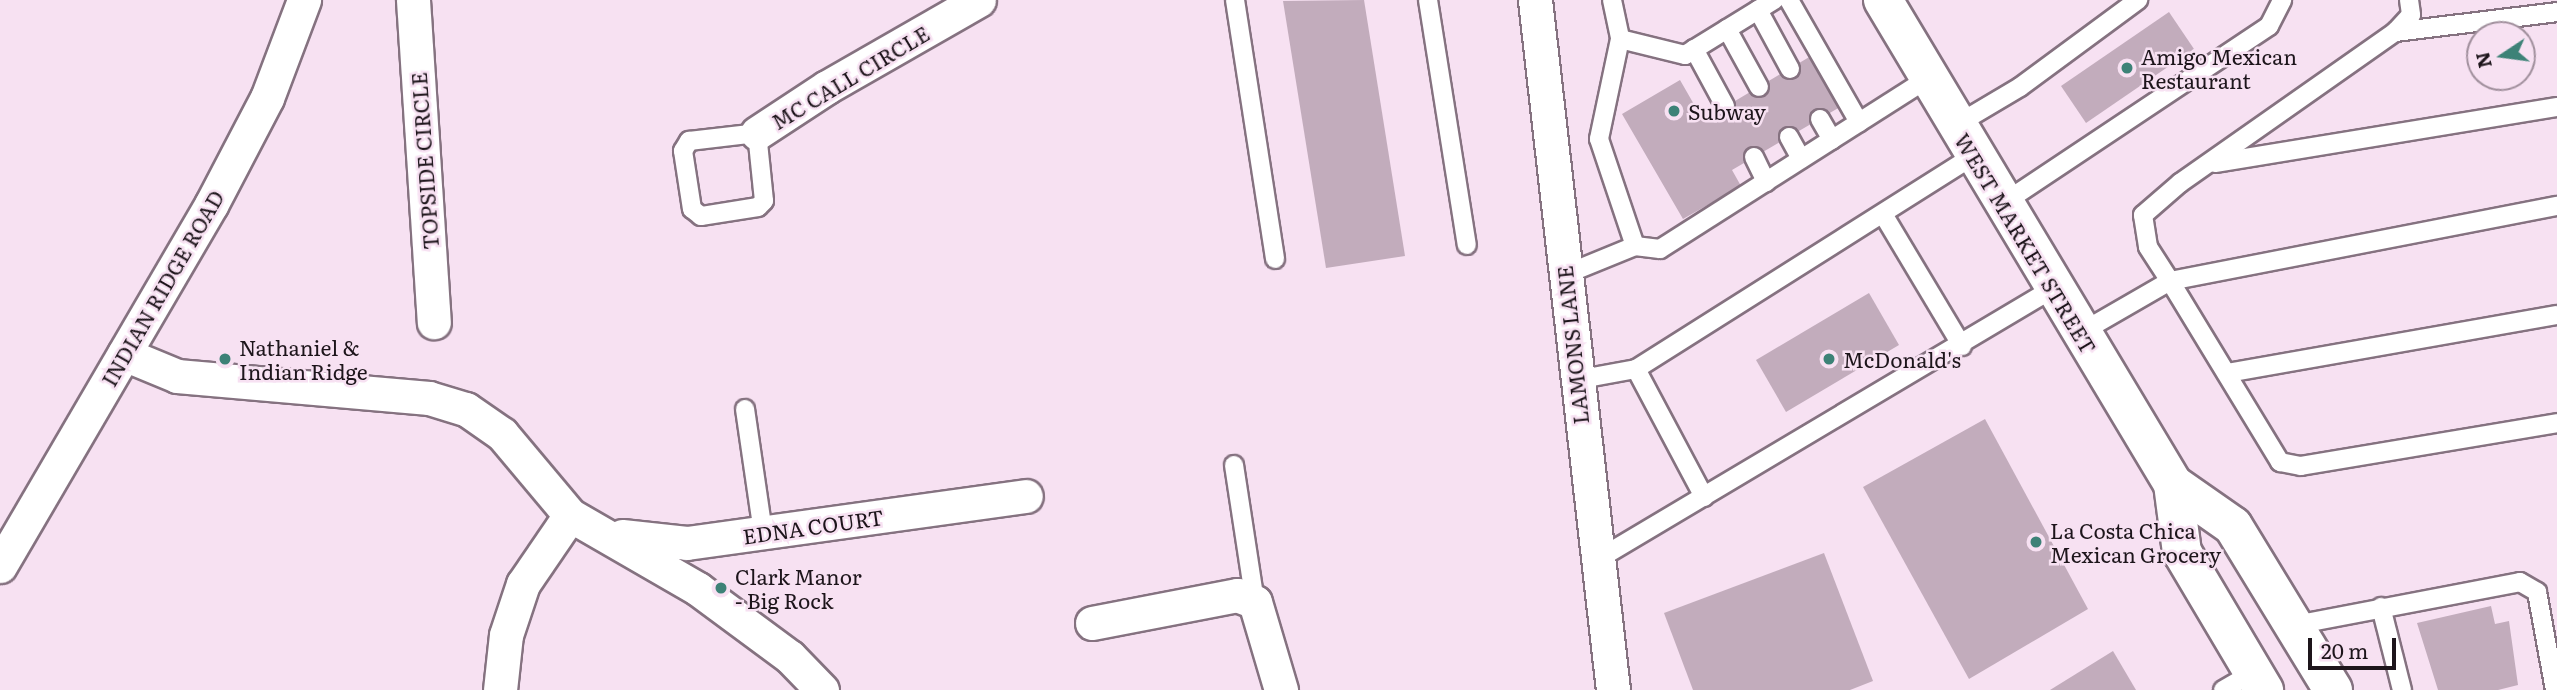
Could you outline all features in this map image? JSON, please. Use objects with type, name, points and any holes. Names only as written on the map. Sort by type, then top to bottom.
[{"type":"main road","name":"WEST MARKET STREET","points":[[1883,0],[2052,289],[2173,484],[2233,527],[2333,690]]},
{"type":"main road","name":"WEST MARKET STREET","points":[[2173,484],[2182,552],[2247,684]]},
{"type":"street","name":"INDIAN RIDGE ROAD","points":[[0,566],[124,354],[267,97],[304,0]]},
{"type":"street","name":"TOPSIDE CIRCLE","points":[[413,0],[434,322]]},
{"type":"street","name":"MC CALL CIRCLE","points":[[757,133],[827,87],[979,0]]},
{"type":"street","name":"LAMONS LANE","points":[[1535,0],[1595,561],[1613,690]]},
{"type":"street","points":[[124,354],[177,376],[429,398],[466,409],[502,434],[570,515],[698,589],[790,657],[822,690]]},
{"type":"street","name":"EDNA COURT","points":[[600,533],[687,543],[1026,496]]},
{"type":"street","points":[[500,690],[506,635],[523,584],[570,515]]},
{"type":"street","points":[[1093,624],[1237,595],[1255,602],[1281,690]]},
{"type":"lane","points":[[1235,0],[1275,259]]},
{"type":"lane","points":[[1428,0],[1467,245]]},
{"type":"lane","points":[[1612,0],[1620,39],[1599,139],[1635,246]]},
{"type":"lane","points":[[1620,39],[1685,55],[1774,0]]},
{"type":"lane","points":[[1789,0],[1859,122]]},
{"type":"lane","points":[[1576,380],[1636,369],[1883,214],[2020,87],[2138,0]]},
{"type":"lane","points":[[2002,204],[2259,34],[2269,26],[2282,0]]},
{"type":"lane","points":[[2409,0],[2411,15],[2395,32],[2208,164],[2143,215],[2148,247],[2280,462],[2301,466],[2557,423]]},
{"type":"lane","points":[[1758,10],[1790,69]]},
{"type":"lane","points":[[2395,32],[2557,12]]},
{"type":"lane","points":[[1727,29],[1759,87]]},
{"type":"lane","points":[[1694,49],[1725,106]]},
{"type":"lane","points":[[1564,275],[1635,246],[1660,249],[1928,78]]},
{"type":"lane","points":[[2208,164],[2557,107]]},
{"type":"lane","points":[[1820,119],[1832,140]]},
{"type":"lane","points":[[757,133],[764,201],[758,207],[701,216],[692,209],[683,151],[690,141],[757,133]]},
{"type":"lane","points":[[1789,137],[1801,159]]},
{"type":"lane","points":[[1754,158],[1766,181]]},
{"type":"lane","points":[[2080,332],[2170,281],[2557,206]]},
{"type":"lane","points":[[1883,214],[1962,346]]},
{"type":"lane","points":[[1595,561],[1962,346],[2052,289]]},
{"type":"lane","points":[[2227,373],[2557,315]]},
{"type":"lane","points":[[1636,369],[1704,497]]},
{"type":"lane","points":[[745,409],[763,533]]},
{"type":"lane","points":[[1234,465],[1255,602]]},
{"type":"lane","points":[[2295,625],[2520,582],[2537,592],[2555,690]]},
{"type":"lane","points":[[2381,607],[2402,690]]},
{"type":"building","points":[[1364,0],[1405,256],[1326,268],[1283,1]]},
{"type":"building","name":"Amigo Mexican Restaurant","points":[[2169,12],[2194,49],[2086,123],[2061,86]]},
{"type":"building","points":[[1811,56],[1840,107],[1732,170],[1741,186],[1683,219],[1622,114],[1680,80],[1703,120]]},
{"type":"building","points":[[1869,293],[1899,345],[1786,412],[1756,360]]},
{"type":"building","points":[[1985,419],[2088,609],[1969,679],[1863,487]]},
{"type":"building","points":[[1824,553],[1873,681],[1850,690],[1693,690],[1664,613]]},
{"type":"building","points":[[2491,606],[2495,624],[2509,621],[2518,685],[2498,690],[2438,690],[2417,623]]},
{"type":"building","points":[[2113,651],[2136,690],[2050,690]]},
{"type":"place","name":"Amigo Mexican Restaurant","points":[[2127,68]]},
{"type":"place","name":"Subway","points":[[1674,111]]},
{"type":"place","name":"Nathaniel & Indian Ridge","points":[[225,359]]},
{"type":"place","name":"McDonald's","points":[[1829,359]]},
{"type":"place","name":"La Costa Chica Mexican Grocery","points":[[2036,542]]},
{"type":"place","name":"Clark Manor - Big Rock","points":[[721,588]]}]
